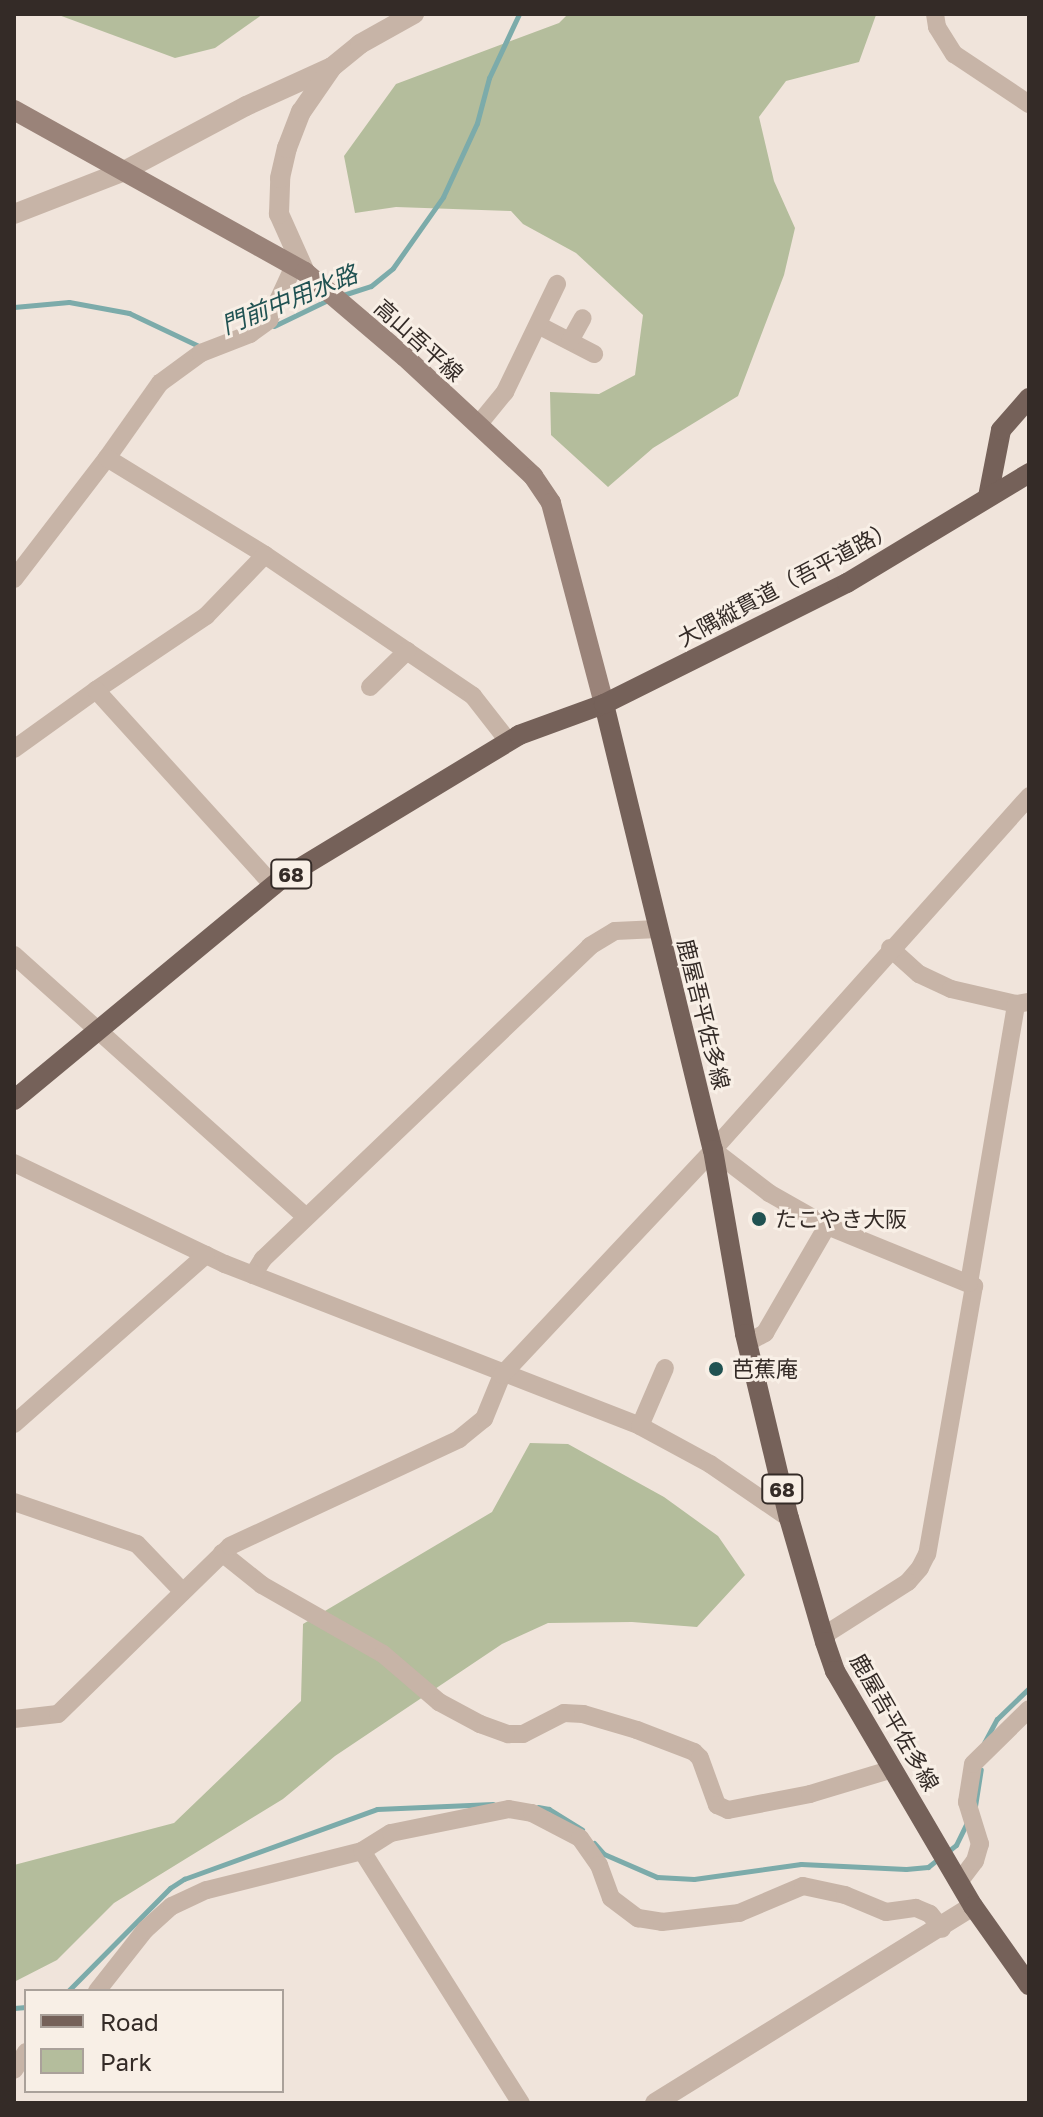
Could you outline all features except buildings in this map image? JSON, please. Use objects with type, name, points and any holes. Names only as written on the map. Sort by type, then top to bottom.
[{"type":"main road","name":"高山吾平線","points":[[14,110],[300,269],[533,476],[551,503],[604,704]]},
{"type":"main road","points":[[988,497],[1001,430],[1029,398]]},
{"type":"main road","name":"大隅縦貫道（吾平道路）","points":[[604,704],[847,583],[1029,473]]},
{"type":"main road","name":"68","points":[[14,1100],[95,1029],[274,886],[509,742],[604,704]]},
{"type":"main road","name":"鹿屋吾平佐多線","points":[[604,704],[713,1150],[747,1343],[789,1518],[823,1636],[835,1671],[973,1906],[1029,1985]]},
{"type":"street","points":[[14,214],[122,172],[246,106],[332,67],[360,44],[414,14]]},
{"type":"street","points":[[935,14],[937,27],[954,54],[1029,104]]},
{"type":"street","points":[[14,579],[160,383],[201,353],[250,334],[269,320],[300,269],[279,214],[280,178],[287,148],[301,112],[332,67]]},
{"type":"street","points":[[478,425],[505,392],[540,326],[557,284]]},
{"type":"street","points":[[570,341],[583,318]]},
{"type":"street","points":[[540,326],[594,354]]},
{"type":"street","points":[[107,458],[265,555],[473,696],[509,742]]},
{"type":"street","points":[[14,749],[206,616],[265,555]]},
{"type":"street","points":[[370,687],[407,651]]},
{"type":"street","points":[[96,690],[274,886]]},
{"type":"street","points":[[14,1719],[58,1714],[230,1546],[459,1439],[484,1419],[502,1375],[713,1150],[890,948],[1029,796]]},
{"type":"street","points":[[253,1275],[263,1259],[306,1217],[590,946],[615,931],[658,929]]},
{"type":"street","points":[[890,948],[919,974],[951,989],[1023,1003],[969,1283]]},
{"type":"street","points":[[14,955],[306,1217]]},
{"type":"street","points":[[713,1150],[769,1193],[827,1226],[974,1286],[927,1554],[908,1582],[823,1636]]},
{"type":"street","points":[[14,1163],[253,1275],[502,1375],[640,1426],[710,1464],[789,1518]]},
{"type":"street","points":[[747,1343],[765,1333],[827,1226]]},
{"type":"street","points":[[14,1424],[206,1255]]},
{"type":"street","points":[[640,1426],[665,1368]]},
{"type":"street","points":[[14,1502],[86,1524],[137,1544],[183,1592]]},
{"type":"street","points":[[222,1553],[262,1585],[383,1654],[439,1702],[480,1724],[508,1734],[523,1734],[564,1713],[583,1714],[694,1752],[700,1758],[717,1805],[728,1810],[810,1794],[893,1769]]},
{"type":"street","points":[[959,1882],[975,1861],[980,1844],[967,1802],[973,1764],[1029,1709]]},
{"type":"street","points":[[99,1989],[145,1930],[172,1906],[207,1890],[362,1851],[391,1833],[509,1809],[532,1813],[580,1838],[599,1865],[611,1898],[638,1918],[662,1922],[739,1913],[803,1886],[845,1895],[886,1912],[916,1908],[930,1914],[942,1929]]},
{"type":"street","points":[[362,1851],[521,2103]]},
{"type":"street","points":[[655,2103],[942,1929],[973,1906]]},
{"type":"green space","points":[[56,14],[263,14],[215,48],[175,58]]},
{"type":"green space","points":[[568,14],[876,15],[859,62],[786,81],[759,117],[774,181],[795,228],[784,275],[738,396],[653,448],[608,487],[551,435],[550,392],[599,394],[635,375],[643,315],[576,253],[523,224],[511,211],[396,207],[355,213],[344,156],[396,84],[559,23]]},
{"type":"green space","points":[[530,1443],[568,1444],[664,1497],[718,1536],[745,1575],[697,1627],[632,1622],[548,1623],[502,1644],[335,1756],[283,1799],[114,1903],[57,1960],[14,1982],[14,1865],[174,1823],[301,1701],[303,1624],[492,1512]]},
{"type":"waterway","name":"門前中用水路","points":[[343,295],[371,286],[393,268],[443,197],[477,123],[489,78],[519,14]]},
{"type":"waterway","name":"門前中用水路","points":[[274,326],[330,299]]},
{"type":"waterway","name":"門前中用水路","points":[[14,307],[69,302],[129,313],[201,347]]},
{"type":"waterway","points":[[984,1743],[997,1719],[1029,1688]]},
{"type":"waterway","points":[[975,1806],[981,1769]]},
{"type":"waterway","points":[[70,1989],[170,1888],[184,1879],[377,1809],[493,1804]]},
{"type":"waterway","points":[[538,1807],[549,1809],[582,1830]]},
{"type":"waterway","points":[[946,1853],[956,1845],[967,1822]]},
{"type":"waterway","points":[[594,1843],[604,1854],[657,1877],[694,1879],[801,1864],[906,1869],[928,1867],[938,1859]]},
{"type":"waterway","points":[[14,2008],[24,2007]]},
{"type":"place","name":"たこやき大阪","points":[[759,1219]]},
{"type":"place","name":"芭蕉庵","points":[[716,1369]]}]
